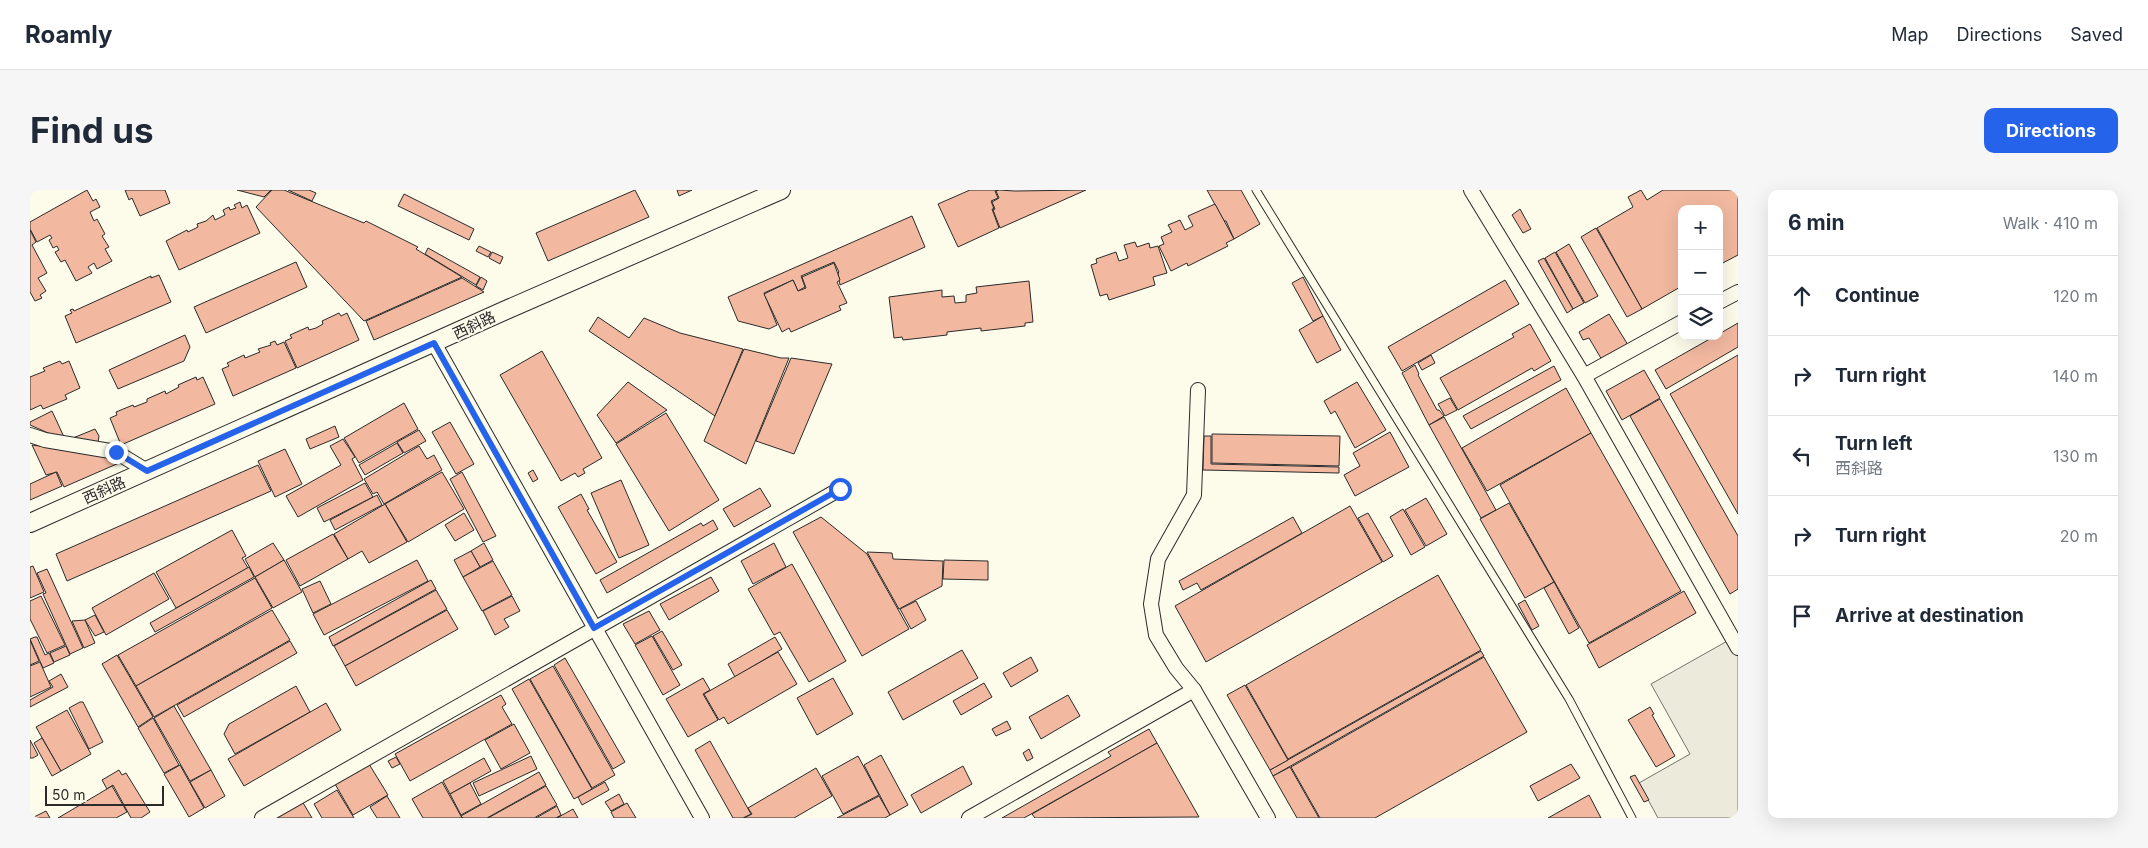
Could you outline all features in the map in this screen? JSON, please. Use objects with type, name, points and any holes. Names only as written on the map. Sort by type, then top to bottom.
[{"type":"street","name":"西斜路","points":[[30,523],[781,190]]},
{"type":"street","points":[[1471,190],[1584,376],[1738,648]]},
{"type":"street","points":[[1723,300],[1738,292]]},
{"type":"street","points":[[1584,376],[1678,324]]},
{"type":"street","points":[[434,343],[702,818]]},
{"type":"street","points":[[1198,390],[1194,495],[1158,559],[1151,604],[1156,635],[1176,668],[1194,690],[1268,818]]},
{"type":"street","points":[[30,435],[44,440],[116,452],[147,471]]},
{"type":"street","points":[[262,818],[840,489]]},
{"type":"street","points":[[969,818],[1194,690]]},
{"type":"lane","points":[[1256,190],[1569,699],[1632,818]]},
{"type":"shaded area","points":[[1738,635],[1738,818],[1658,818],[1639,783],[1690,754],[1651,684]]},
{"type":"building","points":[[87,190],[93,201],[96,199],[100,207],[90,212],[94,221],[97,219],[105,234],[102,236],[109,247],[105,249],[112,261],[97,269],[94,263],[88,267],[92,273],[76,281],[65,260],[61,262],[55,252],[59,250],[57,246],[53,248],[49,240],[52,238],[50,235],[37,242],[30,229],[30,222]]},
{"type":"building","points":[[125,190],[165,190],[170,203],[140,216],[132,198],[129,200]]},
{"type":"building","points":[[237,190],[271,190],[264,197]]},
{"type":"building","points":[[272,190],[284,190],[364,223],[366,221],[418,247],[416,249],[462,277],[364,321],[256,207]]},
{"type":"building","points":[[288,190],[309,190],[316,193],[312,201]]},
{"type":"building","points":[[635,190],[649,217],[548,261],[536,233]]},
{"type":"building","points":[[677,190],[692,190],[679,196]]},
{"type":"building","points":[[970,190],[997,190],[995,191],[998,198],[991,201],[999,228],[958,247],[938,204]]},
{"type":"building","points":[[1086,190],[1000,228],[992,202],[999,198],[996,191]]},
{"type":"building","points":[[1207,190],[1241,190],[1260,224],[1234,239],[1226,221],[1224,221]]},
{"type":"building","points":[[1641,190],[1647,200],[1663,190],[1738,190],[1738,255],[1723,263],[1723,205],[1678,205],[1678,288],[1642,309],[1597,228],[1633,207],[1628,197]]},
{"type":"building","points":[[404,194],[474,229],[469,240],[398,206]]},
{"type":"building","points":[[240,202],[242,208],[247,205],[260,233],[179,270],[166,241],[187,230],[188,232],[198,227],[197,224],[206,221],[213,215],[215,220],[225,215],[223,210],[229,207],[230,210],[236,208],[234,205]]},
{"type":"building","points":[[1215,204],[1234,239],[1226,243],[1228,246],[1188,266],[1187,263],[1171,271],[1159,246],[1164,244],[1161,237],[1172,232],[1168,225],[1180,220],[1185,230],[1193,226],[1188,216]]},
{"type":"building","points":[[1520,209],[1531,229],[1523,233],[1512,215]]},
{"type":"building","points":[[912,216],[925,247],[840,285],[839,272],[834,262],[801,276],[805,287],[798,291],[793,280],[764,293],[777,325],[769,329],[738,321],[728,297]]},
{"type":"building","points":[[1596,228],[1642,309],[1627,317],[1581,237]]},
{"type":"building","points":[[30,230],[36,242],[32,245],[47,273],[38,278],[46,291],[40,295],[42,298],[35,301],[30,292]]},
{"type":"building","points":[[1135,242],[1137,247],[1149,243],[1150,248],[1158,246],[1167,273],[1153,277],[1155,285],[1109,300],[1107,294],[1100,296],[1091,265],[1097,263],[1096,259],[1116,252],[1119,261],[1128,258],[1124,245]]},
{"type":"building","points":[[1569,244],[1598,296],[1585,303],[1556,252]]},
{"type":"building","points":[[479,246],[491,252],[488,257],[476,251]]},
{"type":"building","points":[[428,248],[480,277],[476,285],[425,254]]},
{"type":"building","points":[[492,252],[503,257],[500,264],[489,258]]},
{"type":"building","points":[[1555,252],[1584,303],[1573,309],[1545,258]]},
{"type":"building","points":[[1544,258],[1573,309],[1567,313],[1538,261]]},
{"type":"building","points":[[296,262],[307,287],[206,333],[194,307]]},
{"type":"building","points":[[834,263],[840,280],[837,282],[847,303],[839,306],[841,310],[791,332],[789,328],[782,332],[764,294],[793,280],[798,291],[806,288],[802,277]]},
{"type":"building","points":[[159,275],[171,302],[76,343],[65,316],[72,313],[70,310],[73,309],[74,311],[151,276],[151,278]]},
{"type":"building","points":[[481,277],[487,281],[483,290],[476,286]]},
{"type":"building","points":[[1303,277],[1323,316],[1313,321],[1292,283]]},
{"type":"building","points":[[462,278],[484,292],[374,340],[366,321]]},
{"type":"building","points":[[1505,280],[1519,304],[1402,371],[1388,347]]},
{"type":"building","points":[[1029,281],[1033,322],[1025,323],[1025,326],[981,331],[981,328],[947,332],[947,335],[903,340],[902,337],[894,338],[889,297],[942,290],[942,297],[954,296],[955,303],[966,302],[966,295],[977,293],[976,287]]},
{"type":"building","points":[[339,313],[341,316],[347,313],[359,340],[297,368],[285,341],[292,338],[290,335],[308,327],[309,330],[316,328],[323,324],[322,321]]},
{"type":"building","points":[[1609,314],[1628,345],[1602,360],[1589,338],[1583,340],[1579,332]]},
{"type":"building","points":[[1323,316],[1341,350],[1317,363],[1299,330]]},
{"type":"building","points":[[598,317],[629,338],[644,318],[680,333],[743,349],[715,416],[589,331]]},
{"type":"building","points":[[1738,323],[1738,347],[1666,389],[1655,370],[1708,340],[1723,340],[1723,332]]},
{"type":"building","points":[[1530,324],[1551,361],[1534,371],[1532,368],[1458,410],[1440,378],[1514,337],[1512,334]]},
{"type":"building","points":[[185,335],[190,347],[184,361],[118,389],[109,370]]},
{"type":"building","points":[[275,341],[277,345],[284,342],[296,368],[233,396],[222,369],[229,366],[227,363],[244,355],[245,358],[260,352],[258,349],[271,345],[270,343]]},
{"type":"building","points":[[744,349],[781,358],[789,358],[746,464],[704,441]]},
{"type":"building","points":[[542,351],[602,458],[583,469],[585,473],[578,477],[575,473],[561,481],[500,375]]},
{"type":"building","points":[[1431,355],[1435,363],[1422,370],[1418,363]]},
{"type":"building","points":[[1738,355],[1738,514],[1670,394]]},
{"type":"building","points":[[791,358],[832,364],[794,454],[756,441]]},
{"type":"building","points":[[60,361],[62,364],[69,361],[80,388],[65,395],[67,399],[43,409],[41,405],[30,410],[30,377],[45,371],[43,368]]},
{"type":"building","points":[[1415,365],[1418,375],[1437,410],[1444,416],[1429,425],[1402,373]]},
{"type":"building","points":[[1554,366],[1561,380],[1471,429],[1463,416]]},
{"type":"building","points":[[1644,370],[1660,398],[1622,420],[1606,391]]},
{"type":"building","points":[[196,377],[197,380],[203,377],[215,404],[121,445],[110,418],[117,415],[116,412],[147,402],[147,399],[165,391],[166,394],[179,387],[178,385]]},
{"type":"building","points":[[628,382],[667,410],[616,443],[597,415]]},
{"type":"building","points":[[1357,382],[1386,430],[1355,448],[1335,411],[1331,414],[1324,401]]},
{"type":"building","points":[[1566,388],[1591,433],[1487,491],[1462,448]]},
{"type":"building","points":[[1450,398],[1457,410],[1445,416],[1438,404]]},
{"type":"building","points":[[1660,399],[1738,536],[1738,589],[1730,594],[1630,416]]},
{"type":"building","points":[[404,403],[418,429],[359,463],[344,438]]},
{"type":"building","points":[[52,411],[64,437],[55,436],[30,425],[30,422]]},
{"type":"building","points":[[666,413],[719,500],[669,531],[616,444]]},
{"type":"building","points":[[1444,417],[1496,510],[1481,518],[1429,425]]},
{"type":"building","points":[[450,422],[474,464],[456,474],[432,432]]},
{"type":"building","points":[[335,426],[339,437],[310,449],[306,439]]},
{"type":"building","points":[[95,429],[99,436],[98,442],[73,438]]},
{"type":"building","points":[[419,430],[426,441],[404,453],[397,442]]},
{"type":"building","points":[[1390,432],[1409,467],[1355,496],[1344,475],[1360,466],[1353,453]]},
{"type":"building","points":[[1591,433],[1681,591],[1589,643],[1500,485]]},
{"type":"building","points":[[1212,434],[1340,436],[1339,466],[1212,463]]},
{"type":"building","points":[[1204,436],[1211,436],[1211,464],[1339,467],[1339,473],[1203,470]]},
{"type":"building","points":[[343,439],[355,457],[352,459],[363,480],[298,517],[286,496],[341,465],[330,446]]},
{"type":"building","points":[[397,443],[403,453],[365,475],[359,465]]},
{"type":"building","points":[[32,445],[116,456],[119,463],[64,487],[57,472],[46,475]]},
{"type":"building","points":[[419,446],[427,459],[434,455],[442,470],[384,504],[377,492],[373,494],[364,479]]},
{"type":"building","points":[[285,449],[302,484],[275,497],[258,461]]},
{"type":"building","points":[[258,465],[271,491],[67,581],[56,554]]},
{"type":"building","points":[[533,470],[538,479],[533,482],[528,473]]},
{"type":"building","points":[[56,472],[62,486],[30,500],[30,484]]},
{"type":"building","points":[[442,472],[464,509],[408,542],[385,504]]},
{"type":"building","points":[[462,472],[496,536],[483,542],[450,479]]},
{"type":"building","points":[[621,480],[649,545],[619,558],[591,493]]},
{"type":"building","points":[[365,483],[373,497],[324,522],[317,508]]},
{"type":"building","points":[[760,488],[771,506],[734,527],[723,509]]},
{"type":"building","points":[[581,494],[589,509],[587,510],[617,562],[596,574],[558,507]]},
{"type":"building","points":[[377,495],[382,505],[335,530],[330,520]]},
{"type":"building","points":[[1426,498],[1447,534],[1426,546],[1405,510]]},
{"type":"building","points":[[1509,503],[1554,582],[1525,598],[1480,519]]},
{"type":"building","points":[[385,504],[407,542],[369,563],[362,551],[348,559],[334,534]]},
{"type":"building","points":[[1350,506],[1382,562],[1206,662],[1175,606]]},
{"type":"building","points":[[1403,509],[1425,547],[1411,555],[1390,517]]},
{"type":"building","points":[[464,513],[474,530],[455,541],[445,525]]},
{"type":"building","points":[[1368,513],[1393,556],[1383,562],[1358,518]]},
{"type":"building","points":[[821,517],[867,554],[909,629],[862,656],[793,532]]},
{"type":"building","points":[[1293,517],[1302,533],[1201,590],[1197,583],[1183,590],[1179,581]]},
{"type":"building","points":[[713,520],[718,529],[607,593],[600,580],[701,523],[703,526]]},
{"type":"building","points":[[232,530],[246,556],[242,558],[248,568],[176,608],[156,572]]},
{"type":"building","points":[[333,534],[348,559],[300,586],[286,560]]},
{"type":"building","points":[[273,543],[284,560],[255,577],[245,559]]},
{"type":"building","points":[[484,543],[493,560],[480,567],[471,551]]},
{"type":"building","points":[[774,543],[786,567],[753,584],[741,561]]},
{"type":"building","points":[[471,551],[480,567],[463,577],[454,560]]},
{"type":"building","points":[[867,552],[892,553],[893,559],[943,561],[942,586],[899,609]]},
{"type":"building","points":[[284,560],[302,592],[273,608],[255,577]]},
{"type":"building","points":[[417,560],[428,581],[324,635],[313,614]]},
{"type":"building","points":[[944,560],[988,561],[988,580],[943,579]]},
{"type":"building","points":[[493,561],[512,595],[482,611],[463,577]]},
{"type":"building","points":[[792,564],[846,661],[809,682],[780,632],[774,635],[748,589]]},
{"type":"building","points":[[33,566],[44,592],[30,598],[30,567]]},
{"type":"building","points":[[249,567],[254,577],[155,632],[150,623]]},
{"type":"building","points":[[47,569],[83,648],[70,654],[43,594],[46,593],[37,573]]},
{"type":"building","points":[[154,573],[169,599],[106,635],[92,608]]},
{"type":"building","points":[[1438,575],[1481,650],[1288,759],[1246,685]]},
{"type":"building","points":[[711,577],[719,591],[669,620],[660,604]]},
{"type":"building","points":[[255,578],[272,608],[136,686],[118,655]]},
{"type":"building","points":[[431,580],[436,589],[333,646],[329,637]]},
{"type":"building","points":[[320,581],[331,604],[313,613],[302,589]]},
{"type":"building","points":[[1554,582],[1579,628],[1569,634],[1544,588]]},
{"type":"building","points":[[436,590],[447,609],[345,666],[334,646]]},
{"type":"building","points":[[1684,591],[1696,613],[1599,668],[1587,645]]},
{"type":"building","points":[[41,596],[65,645],[47,653],[30,619],[30,601]]},
{"type":"building","points":[[512,596],[520,611],[504,619],[509,627],[495,635],[483,611]]},
{"type":"building","points":[[1525,600],[1539,626],[1532,630],[1518,604]]},
{"type":"building","points":[[916,601],[926,620],[911,629],[900,609]]},
{"type":"building","points":[[272,610],[290,640],[154,717],[136,686]]},
{"type":"building","points":[[447,610],[458,629],[356,686],[345,666]]},
{"type":"building","points":[[649,611],[660,630],[635,644],[623,624]]},
{"type":"building","points":[[95,615],[104,632],[95,636],[85,620]]},
{"type":"building","points":[[85,620],[95,643],[84,648],[72,621]]},
{"type":"building","points":[[662,631],[682,665],[673,670],[653,636]]},
{"type":"building","points":[[652,636],[680,685],[663,695],[635,645]]},
{"type":"building","points":[[37,637],[45,655],[49,653],[54,663],[43,668],[30,639]]},
{"type":"building","points":[[775,637],[782,649],[735,677],[728,664]]},
{"type":"building","points":[[30,640],[39,661],[30,665]]},
{"type":"building","points":[[290,641],[297,653],[184,717],[177,705]]},
{"type":"building","points":[[66,646],[70,655],[54,662],[50,653]]},
{"type":"building","points":[[962,650],[978,678],[903,720],[888,692]]},
{"type":"building","points":[[1481,651],[1484,656],[1273,776],[1270,770]]},
{"type":"building","points":[[778,652],[797,684],[728,724],[724,717],[719,720],[704,694]]},
{"type":"building","points":[[117,655],[153,717],[138,727],[102,664]]},
{"type":"building","points":[[1031,657],[1038,671],[1011,687],[1003,673]]},
{"type":"building","points":[[1484,657],[1527,732],[1375,818],[1320,818],[1291,767]]},
{"type":"building","points":[[565,658],[625,762],[613,769],[554,665]]},
{"type":"building","points":[[40,662],[51,687],[30,697],[30,666]]},
{"type":"building","points":[[553,666],[615,775],[592,788],[530,679]]},
{"type":"building","points":[[61,674],[68,687],[30,707],[30,700],[53,687],[49,681]]},
{"type":"building","points":[[703,678],[710,690],[703,694],[718,720],[688,737],[666,699]]},
{"type":"building","points":[[833,678],[853,714],[817,735],[797,698]]},
{"type":"building","points":[[529,679],[592,789],[574,799],[512,689]]},
{"type":"building","points":[[984,683],[992,697],[961,715],[953,701]]},
{"type":"building","points":[[1245,685],[1288,760],[1270,770],[1227,695]]},
{"type":"building","points":[[296,686],[310,712],[235,754],[224,734],[229,724]]},
{"type":"building","points":[[501,695],[506,704],[502,707],[512,724],[410,781],[395,754]]},
{"type":"building","points":[[1068,695],[1080,716],[1041,739],[1029,717]]},
{"type":"building","points":[[83,702],[103,742],[89,749],[69,708]]},
{"type":"building","points":[[326,703],[341,730],[244,786],[228,759]]},
{"type":"building","points":[[174,706],[211,770],[190,781],[154,718]]},
{"type":"building","points":[[1650,707],[1654,714],[1652,715],[1675,756],[1656,767],[1628,720]]},
{"type":"building","points":[[67,710],[91,754],[61,771],[36,727]]},
{"type":"building","points":[[153,718],[179,765],[164,773],[138,728]]},
{"type":"building","points":[[1007,721],[1011,729],[996,736],[992,729]]},
{"type":"building","points":[[514,724],[530,753],[501,769],[485,740]]},
{"type":"building","points":[[1149,729],[1157,743],[1024,818],[1002,818],[1111,756],[1108,752]]},
{"type":"building","points":[[42,738],[61,771],[52,776],[34,743]]},
{"type":"building","points":[[30,740],[38,755],[33,758],[30,758]]},
{"type":"building","points":[[710,741],[751,814],[743,818],[733,818],[695,750]]},
{"type":"building","points":[[1157,743],[1199,817],[1035,818],[1032,814]]},
{"type":"building","points":[[1029,749],[1033,758],[1027,761],[1023,753]]},
{"type":"building","points":[[881,755],[908,805],[890,815],[864,765]]},
{"type":"building","points":[[531,756],[537,769],[479,796],[473,783]]},
{"type":"building","points":[[858,756],[879,795],[843,814],[822,776]]},
{"type":"building","points":[[396,757],[400,764],[392,768],[388,761]]},
{"type":"building","points":[[484,758],[491,771],[450,794],[443,781]]},
{"type":"building","points":[[369,764],[388,795],[353,815],[335,784]]},
{"type":"building","points":[[1571,764],[1580,778],[1538,801],[1530,786]]},
{"type":"building","points":[[180,765],[204,808],[189,817],[164,774]]},
{"type":"building","points":[[963,766],[972,784],[921,813],[911,795]]},
{"type":"building","points":[[1290,767],[1319,818],[1297,818],[1273,776]]},
{"type":"building","points":[[816,768],[832,796],[794,818],[744,818],[752,814],[748,808]]},
{"type":"building","points":[[119,770],[122,775],[126,773],[150,812],[141,818],[131,818],[113,785],[107,789],[102,780]]},
{"type":"building","points":[[211,770],[225,796],[205,808],[190,782]]},
{"type":"building","points":[[539,772],[546,785],[487,818],[463,818],[461,816]]},
{"type":"building","points":[[1635,775],[1649,800],[1644,802],[1630,777]]},
{"type":"building","points":[[442,782],[462,818],[423,818],[412,799]]},
{"type":"building","points":[[605,782],[609,790],[582,805],[578,797]]},
{"type":"building","points":[[470,783],[481,804],[461,815],[450,794]]},
{"type":"building","points":[[112,786],[127,812],[116,818],[58,818]]},
{"type":"building","points":[[546,786],[557,805],[534,818],[488,818]]},
{"type":"building","points":[[337,790],[354,818],[322,818],[314,804]]},
{"type":"building","points":[[619,794],[624,804],[611,811],[605,802]]},
{"type":"building","points":[[1589,795],[1601,818],[1548,818]]},
{"type":"building","points":[[387,796],[400,818],[377,818],[370,807]]},
{"type":"building","points":[[879,796],[890,815],[885,818],[837,818]]},
{"type":"building","points":[[302,801],[312,818],[273,818]]},
{"type":"building","points":[[627,803],[636,818],[614,818],[611,812]]},
{"type":"building","points":[[557,806],[561,815],[556,818],[536,818]]},
{"type":"building","points":[[573,809],[578,818],[557,818]]},
{"type":"building","points":[[46,811],[50,818],[34,817]]},
{"type":"route","points":[[116,452],[147,471],[434,343],[594,628],[840,489]]}]
